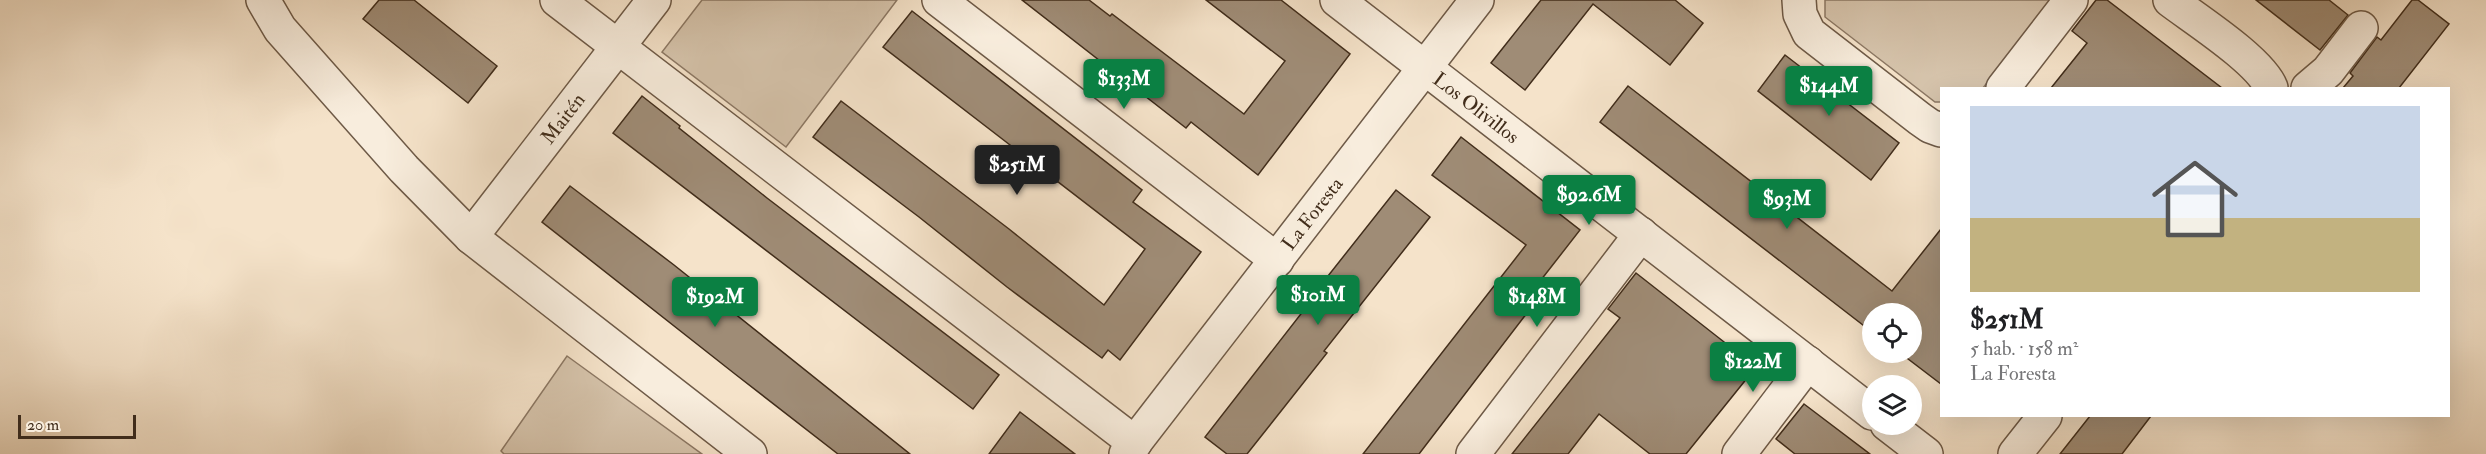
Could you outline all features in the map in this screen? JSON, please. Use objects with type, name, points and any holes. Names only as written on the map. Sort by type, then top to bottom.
[{"type":"street","points":[[263,0],[280,29],[404,169],[471,237],[750,454]]},
{"type":"street","points":[[557,0],[1130,449]]},
{"type":"street","name":"Maitén","points":[[471,237],[654,0]]},
{"type":"street","points":[[939,0],[1277,260]]},
{"type":"street","name":"Los Olivillos","points":[[1337,0],[1862,405]]},
{"type":"street","name":"La Foresta","points":[[1130,449],[1478,0]]},
{"type":"street","points":[[1799,0],[1800,14],[1809,33],[1920,119],[1940,129]]},
{"type":"street","points":[[2004,87],[2071,0]]},
{"type":"street","points":[[2170,0],[2252,63],[2267,79],[2271,87]]},
{"type":"street","points":[[2309,87],[2328,71],[2361,28]]},
{"type":"street","points":[[1473,454],[1641,234]]},
{"type":"street","points":[[1739,454],[1808,363]]},
{"type":"street","points":[[2015,454],[2044,417]]},
{"type":"street","points":[[1901,435],[1926,454]]},
{"type":"shaded area","points":[[702,0],[897,0],[786,147],[662,52]]},
{"type":"shaded area","points":[[1825,0],[2051,0],[1984,87],[1940,87],[1940,102],[1935,102],[1825,17]]},
{"type":"shaded area","points":[[567,356],[702,454],[504,454],[501,451]]},
{"type":"building","points":[[379,0],[414,0],[497,66],[468,103],[363,19]]},
{"type":"building","points":[[1022,0],[1089,0],[1110,16],[1112,14],[1244,114],[1285,61],[1206,0],[1281,0],[1350,54],[1258,175],[1191,122],[1186,128]]},
{"type":"building","points":[[1541,0],[1675,0],[1703,23],[1670,65],[1593,4],[1525,90],[1491,63]]},
{"type":"building","points":[[2096,0],[2107,0],[2221,87],[2052,87],[2087,43],[2072,31]]},
{"type":"building","points":[[2256,0],[2329,0],[2348,15],[2320,50]]},
{"type":"building","points":[[2412,0],[2418,0],[2449,24],[2400,87],[2344,87],[2353,76],[2350,73],[2377,37],[2381,40]]},
{"type":"building","points":[[912,11],[1142,190],[1133,202],[1201,252],[1120,360],[1108,350],[1102,358],[813,137],[841,101],[1009,229],[1104,305],[1145,249],[883,47]]},
{"type":"building","points":[[1785,55],[1899,143],[1871,180],[1758,91]]},
{"type":"building","points":[[1628,86],[1892,291],[1940,230],[1940,383],[1913,363],[1922,363],[1922,303],[1862,303],[1862,324],[1600,122]]},
{"type":"building","points":[[642,96],[767,198],[999,375],[973,409],[613,133]]},
{"type":"building","points":[[1461,137],[1580,230],[1530,294],[1537,300],[1419,454],[1363,454],[1526,245],[1432,175]]},
{"type":"building","points":[[570,186],[674,265],[910,454],[838,454],[542,222]]},
{"type":"building","points":[[1396,190],[1430,217],[1324,351],[1327,353],[1247,454],[1227,454],[1205,437]]},
{"type":"building","points":[[1636,273],[1756,367],[1686,454],[1650,454],[1599,414],[1568,454],[1512,454],[1620,318],[1608,309]]},
{"type":"building","points":[[1804,404],[1870,454],[1795,454],[1776,439]]},
{"type":"building","points":[[1020,412],[1075,454],[989,454]]},
{"type":"building","points":[[2089,417],[2150,417],[2122,454],[2060,454]]}]
